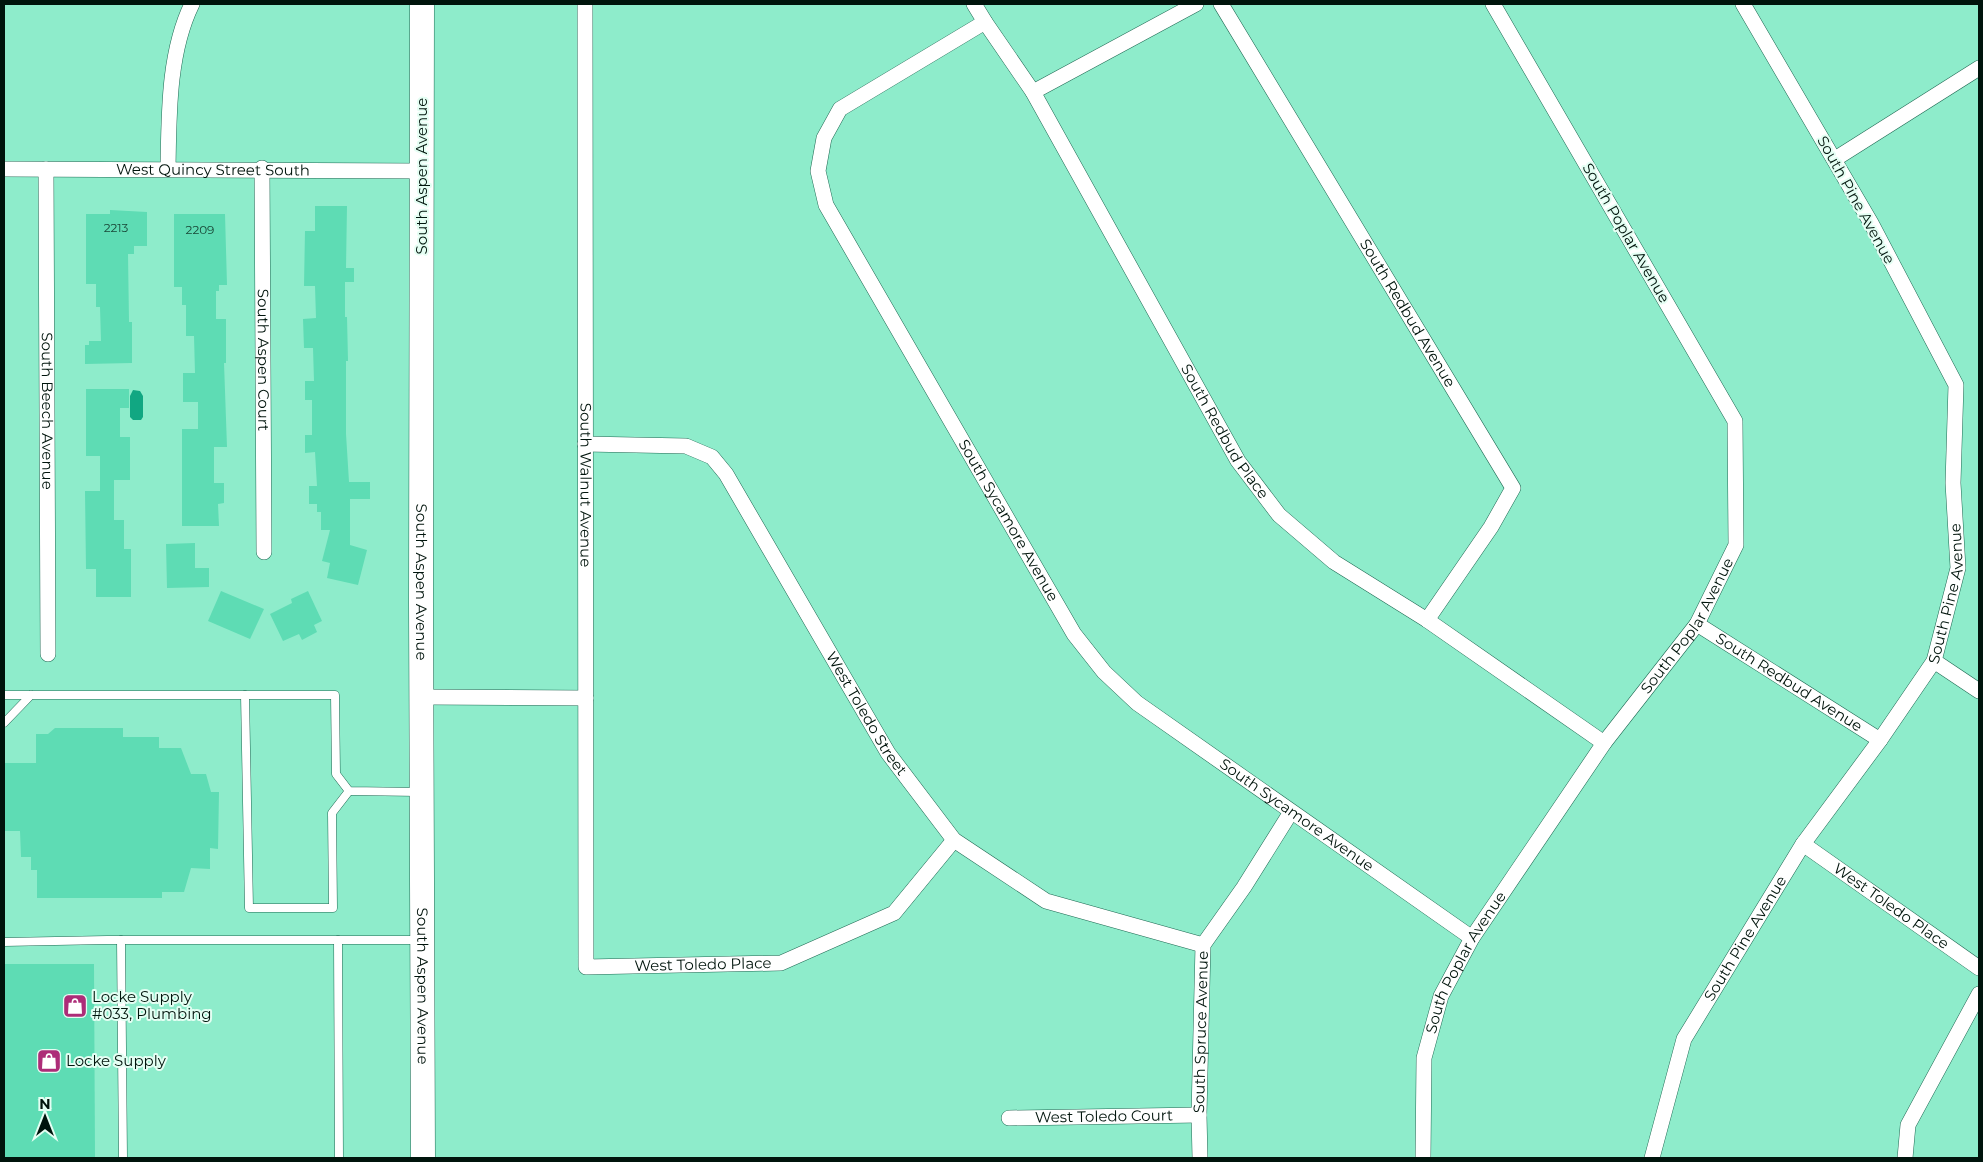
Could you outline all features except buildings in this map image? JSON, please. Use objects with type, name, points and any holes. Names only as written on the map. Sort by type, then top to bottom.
[{"type":"main road","name":"South Aspen Avenue","points":[[422,4],[421,792],[423,1158]]},
{"type":"street","points":[[168,169],[170,103],[174,66],[182,33],[192,4]]},
{"type":"street","name":"South Walnut Avenue","points":[[585,4],[586,967]]},
{"type":"street","name":"South Redbud Place","points":[[974,4],[1033,92],[1238,461],[1279,515],[1334,562],[1427,620],[1604,743]]},
{"type":"street","points":[[1033,92],[1196,4]]},
{"type":"street","name":"South Redbud Avenue","points":[[1221,4],[1513,488],[1491,527],[1427,620]]},
{"type":"street","name":"South Poplar Avenue","points":[[1423,1158],[1424,1058],[1441,996],[1472,938],[1604,743],[1697,624],[1736,544],[1735,421],[1493,4]]},
{"type":"street","name":"South Pine Avenue","points":[[1652,1158],[1684,1039],[1803,844],[1880,740],[1934,661],[1958,568],[1953,483],[1956,385],[1871,223],[1743,4]]},
{"type":"street","name":"South Sycamore Avenue","points":[[985,22],[840,109],[824,138],[818,171],[826,205],[1074,634],[1104,672],[1137,703],[1472,938]]},
{"type":"street","points":[[1834,159],[1979,68]]},
{"type":"street","name":"West Quincy Street South","points":[[4,169],[262,168],[422,170]]},
{"type":"street","name":"South Aspen Court","points":[[262,168],[264,552]]},
{"type":"street","name":"South Beech Avenue","points":[[46,169],[48,654]]},
{"type":"street","name":"West Toledo Street","points":[[585,444],[686,446],[712,456],[726,474],[888,753],[954,840],[1046,901],[1203,945]]},
{"type":"street","name":"South Redbud Avenue","points":[[1697,624],[1880,740]]},
{"type":"street","points":[[1934,661],[1979,691]]},
{"type":"street","points":[[422,697],[586,698]]},
{"type":"street","name":"South Spruce Avenue","points":[[1200,1158],[1199,1115],[1203,945],[1244,887],[1291,812]]},
{"type":"street","name":"West Toledo Place","points":[[586,967],[781,963],[894,913],[954,840]]},
{"type":"street","name":"West Toledo Place","points":[[1803,844],[1979,968]]},
{"type":"street","points":[[1905,1158],[1908,1125],[1979,994]]},
{"type":"street","name":"West Toledo Court","points":[[1009,1118],[1199,1115]]},
{"type":"lane","points":[[4,695],[335,695],[336,774],[349,791]]},
{"type":"lane","points":[[4,724],[31,695]]},
{"type":"lane","points":[[245,695],[249,908],[334,908],[332,813],[349,791]]},
{"type":"lane","points":[[349,791],[421,792]]},
{"type":"lane","points":[[121,940],[123,1158]]},
{"type":"lane","points":[[338,940],[339,1158]]},
{"type":"lane","points":[[4,942],[422,940]]},
{"type":"shaded area","points":[[133,390],[140,391],[143,396],[143,417],[141,420],[133,420],[130,417],[130,396]]},
{"type":"place","name":"Locke Supply #033, Plumbing","points":[[75,1006]]},
{"type":"place","name":"Locke Supply","points":[[49,1061]]}]
